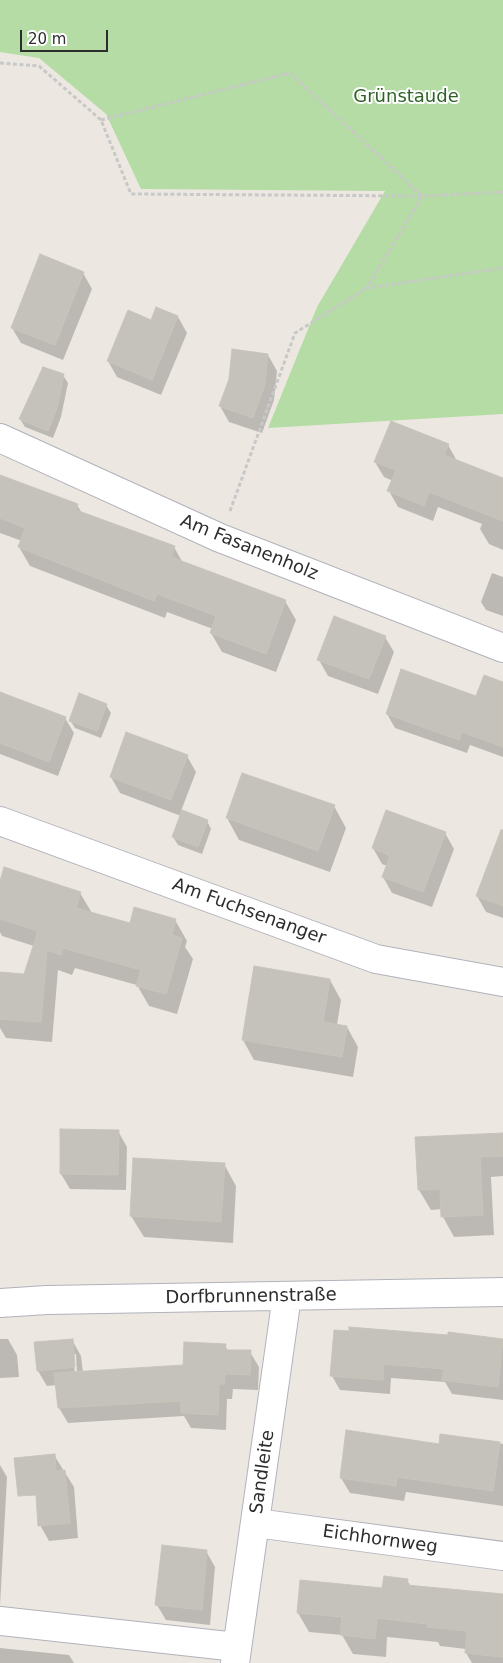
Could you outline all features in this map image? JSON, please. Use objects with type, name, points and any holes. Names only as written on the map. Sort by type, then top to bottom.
[{"type":"street","name":"Am Fasanenholz","points":[[0,438],[220,538],[503,648]]},
{"type":"street","name":"Am Fuchsenanger","points":[[0,821],[376,959],[503,982]]},
{"type":"street","name":"Dorfbrunnenstraße","points":[[0,1303],[47,1300],[503,1292]]},
{"type":"street","name":"Sandleite","points":[[0,1621],[236,1655],[256,1523],[286,1296]]},
{"type":"street","name":"Eichhornweg","points":[[256,1523],[503,1556]]},
{"type":"path","points":[[0,63],[39,66],[101,120],[131,194],[422,196],[503,192]]},
{"type":"path","points":[[101,120],[290,73],[422,196]]},
{"type":"path","points":[[367,288],[422,196]]},
{"type":"path","points":[[220,538],[295,333],[367,288],[503,268]]},
{"type":"green space","name":"Grünstaude","points":[[0,0],[503,0],[503,414],[268,428],[317,307],[385,191],[141,189],[106,114],[39,58],[0,52]]},
{"type":"building","points":[[40,254],[84,272],[55,345],[11,328]]},
{"type":"building","points":[[156,307],[178,316],[152,380],[107,361],[128,310],[151,320]]},
{"type":"building","points":[[232,349],[268,354],[265,384],[253,418],[219,406],[229,379]]},
{"type":"building","points":[[43,367],[64,374],[57,408],[48,431],[19,419]]},
{"type":"building","points":[[391,421],[449,444],[444,455],[503,478],[503,521],[429,492],[424,506],[387,491],[396,470],[374,462]]},
{"type":"building","points":[[0,475],[78,504],[76,510],[175,546],[171,557],[286,600],[266,654],[210,633],[216,616],[157,594],[154,601],[18,547],[25,528],[0,518]]},
{"type":"building","points":[[334,616],[386,636],[369,679],[317,660]]},
{"type":"building","points":[[401,669],[476,696],[484,675],[503,682],[503,747],[462,732],[459,740],[386,714]]},
{"type":"building","points":[[0,692],[66,717],[49,762],[0,743]]},
{"type":"building","points":[[79,693],[107,704],[97,731],[69,721]]},
{"type":"building","points":[[126,732],[188,755],[171,800],[110,777]]},
{"type":"building","points":[[242,773],[335,805],[318,851],[226,818]]},
{"type":"building","points":[[182,810],[208,820],[198,847],[172,837]]},
{"type":"building","points":[[386,810],[446,832],[423,892],[382,877],[390,856],[372,848]]},
{"type":"building","points":[[501,830],[503,830],[503,906],[476,896]]},
{"type":"building","points":[[4,867],[81,892],[76,908],[130,923],[134,907],[176,919],[172,935],[182,938],[166,994],[136,986],[141,970],[63,948],[61,955],[47,950],[41,1022],[0,1019],[0,972],[24,974],[38,931],[0,919],[0,881]]},
{"type":"building","points":[[254,966],[330,979],[323,1022],[347,1026],[342,1057],[242,1040]]},
{"type":"building","points":[[60,1129],[119,1130],[118,1175],[60,1174]]},
{"type":"building","points":[[503,1133],[503,1156],[480,1157],[483,1215],[441,1217],[440,1189],[418,1190],[415,1137]]},
{"type":"building","points":[[133,1158],[225,1163],[221,1222],[130,1216]]},
{"type":"building","points":[[349,1327],[448,1335],[448,1332],[503,1339],[498,1387],[442,1380],[444,1369],[384,1364],[383,1380],[330,1376],[334,1330],[349,1331]]},
{"type":"building","points":[[73,1339],[75,1367],[37,1371],[34,1342]]},
{"type":"building","points":[[184,1342],[226,1344],[225,1350],[251,1350],[250,1375],[225,1374],[224,1384],[219,1384],[218,1415],[181,1413],[181,1401],[58,1408],[54,1373],[183,1365]]},
{"type":"building","points":[[346,1430],[439,1444],[440,1434],[500,1442],[493,1491],[397,1477],[396,1486],[340,1478]]},
{"type":"building","points":[[55,1454],[56,1471],[65,1470],[70,1523],[38,1526],[36,1495],[18,1496],[14,1458]]},
{"type":"building","points":[[162,1545],[207,1550],[202,1610],[155,1605]]},
{"type":"building","points":[[384,1576],[408,1579],[407,1585],[503,1594],[503,1657],[465,1653],[467,1631],[427,1627],[428,1624],[377,1618],[375,1639],[340,1635],[342,1617],[297,1613],[300,1580],[382,1588]]}]
